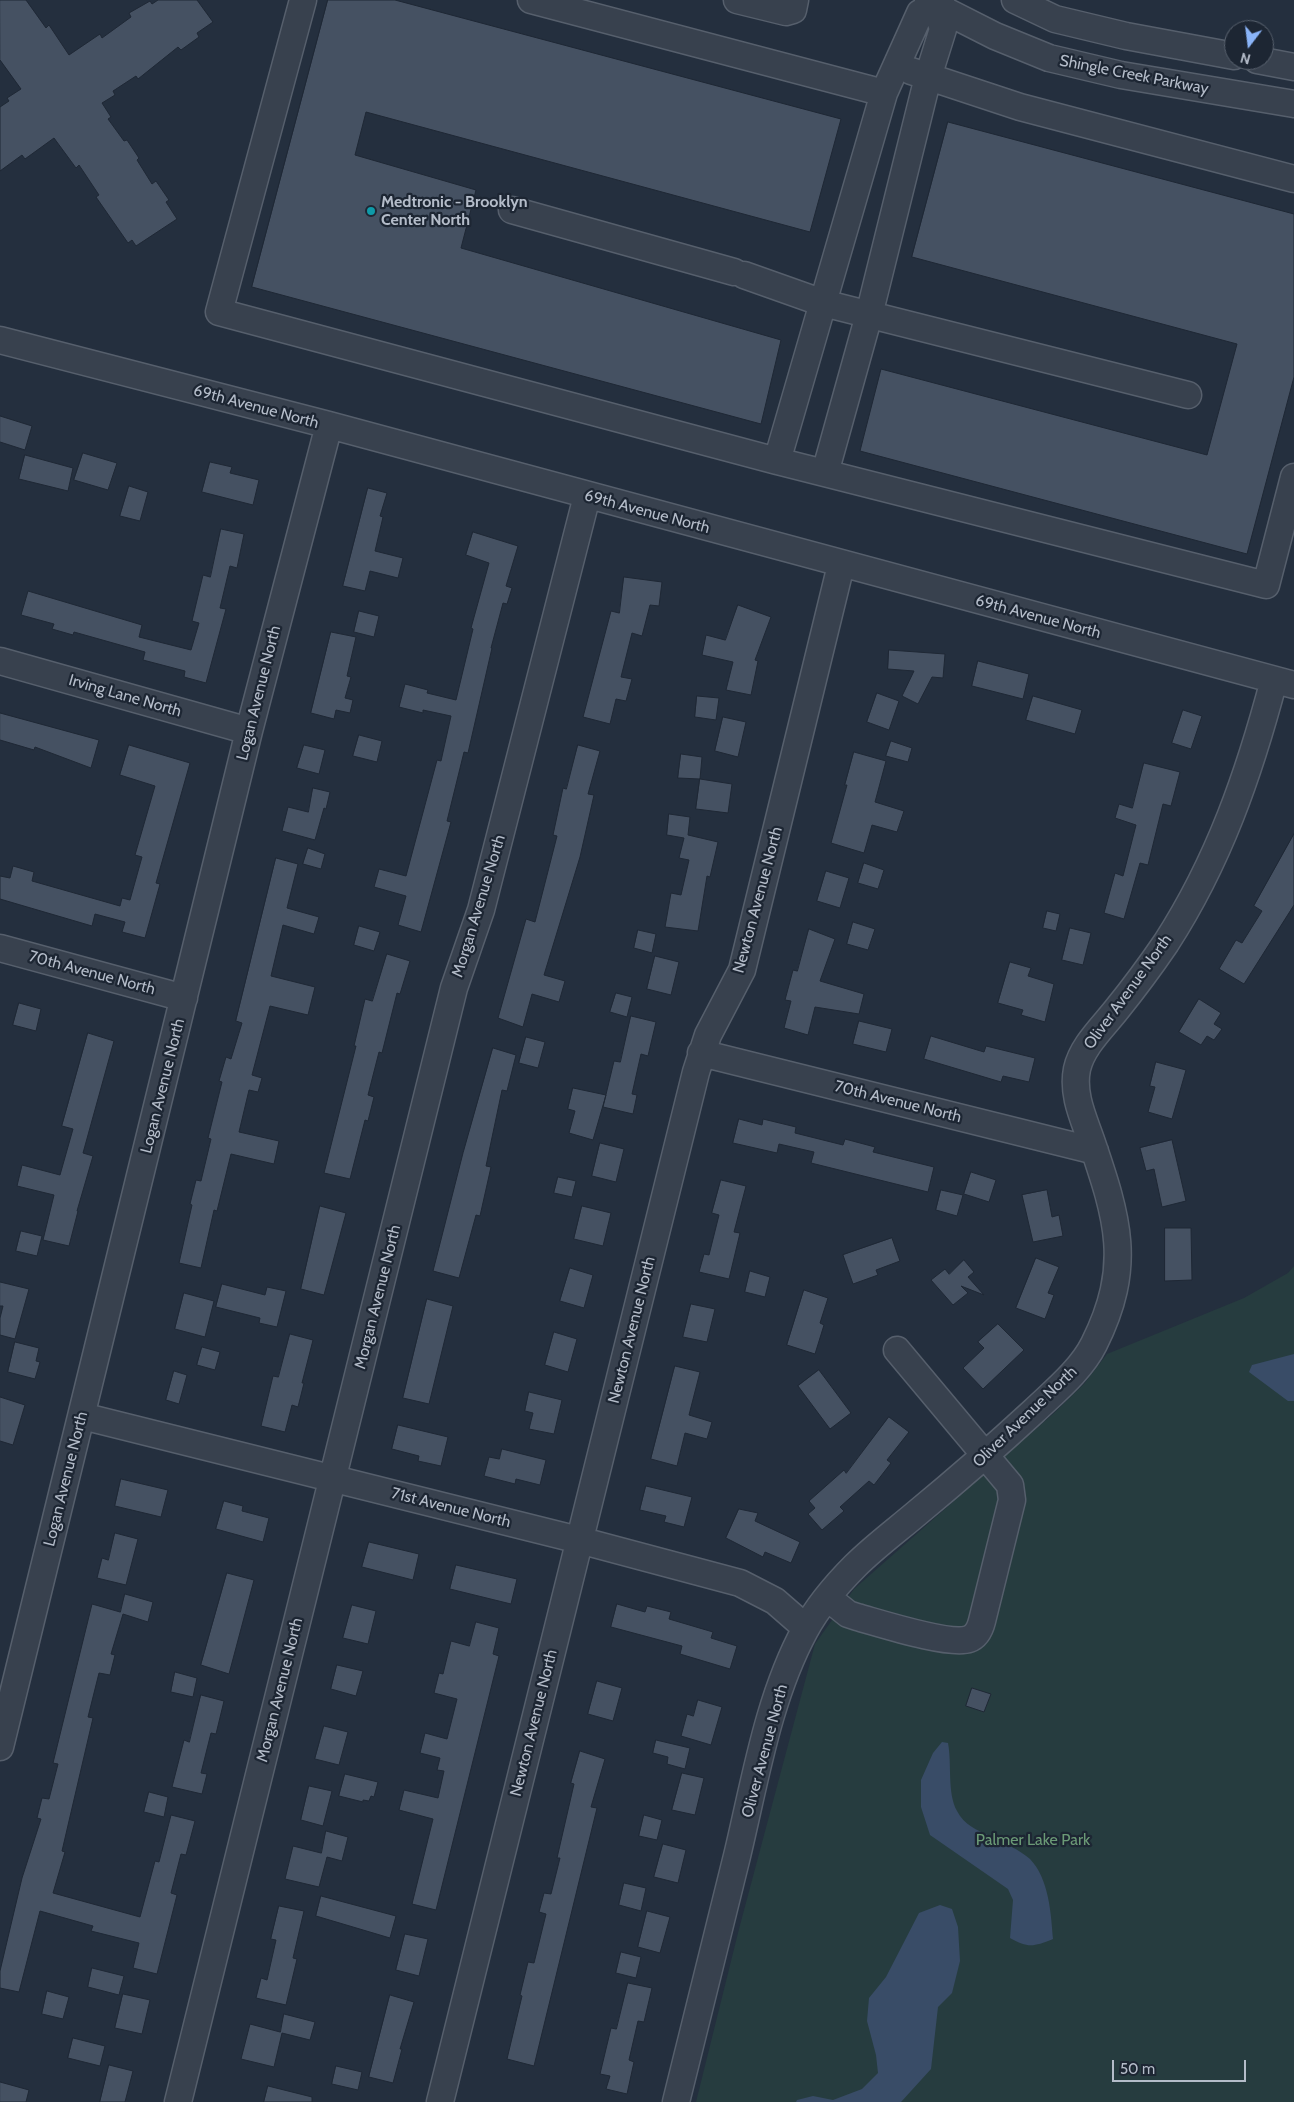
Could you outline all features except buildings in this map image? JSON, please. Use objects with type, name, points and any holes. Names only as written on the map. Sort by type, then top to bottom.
[{"type":"street","points":[[303,0],[219,312],[777,461],[1266,585],[1294,477]]},
{"type":"street","points":[[531,0],[884,93]]},
{"type":"street","points":[[737,0],[786,12],[793,10],[794,0]]},
{"type":"street","points":[[1016,0],[1055,19],[1126,36],[1224,54]]},
{"type":"street","points":[[777,461],[884,93],[920,13],[934,2],[942,29],[928,77],[869,314],[825,473]]},
{"type":"street","name":"Shingle Creek Parkway","points":[[934,2],[996,36],[1049,58],[1121,75],[1294,104]]},
{"type":"street","points":[[1274,63],[1294,67]]},
{"type":"street","points":[[896,66],[1020,107],[1294,179]]},
{"type":"street","points":[[512,210],[739,274],[823,303],[1188,395]]},
{"type":"street","name":"69th Avenue North","points":[[0,340],[328,426],[1284,683]]},
{"type":"street","name":"Logan Avenue North","points":[[0,1747],[249,730],[328,426]]},
{"type":"street","name":"Morgan Avenue North","points":[[178,2102],[454,988],[483,902],[587,496]]},
{"type":"street","name":"Newton Avenue North","points":[[440,2102],[702,1053],[712,1028],[742,970],[841,565]]},
{"type":"street","name":"Irving Lane North","points":[[0,661],[249,730]]},
{"type":"street","name":"Oliver Avenue North","points":[[676,2102],[777,1694],[806,1628],[856,1565],[986,1455],[1074,1371],[1091,1350],[1112,1302],[1118,1276],[1116,1222],[1078,1102],[1075,1082],[1078,1063],[1088,1044],[1120,1005],[1165,944],[1204,880],[1234,812],[1258,740],[1284,683]]},
{"type":"street","name":"70th Avenue North","points":[[0,948],[184,998]]},
{"type":"street","name":"70th Avenue North","points":[[702,1053],[1095,1151]]},
{"type":"street","points":[[828,1598],[848,1614],[948,1640],[967,1640],[975,1635],[982,1621],[1012,1500],[1010,1485],[897,1350]]},
{"type":"street","name":"71st Avenue North","points":[[82,1416],[579,1540],[740,1583],[775,1602],[806,1628]]},
{"type":"green space","name":"Palmer Lake Park","points":[[1294,1266],[1294,2102],[696,2102],[739,1929],[815,1644],[854,1589],[1053,1414],[1084,1384],[1107,1354],[1244,1298],[1288,1273]]},
{"type":"water","points":[[1294,1354],[1294,1401],[1288,1401],[1249,1372],[1252,1365]]},
{"type":"water","points":[[942,1742],[948,1743],[952,1796],[957,1811],[963,1820],[971,1826],[1021,1852],[1036,1867],[1048,1897],[1053,1939],[1040,1944],[1026,1945],[1010,1938],[1013,1900],[1008,1889],[930,1835],[921,1807],[921,1780],[933,1753]]},
{"type":"water","points":[[940,1905],[952,1909],[958,1927],[960,1961],[952,1993],[938,2007],[931,2069],[901,2102],[796,2102],[797,2100],[813,2096],[833,2100],[862,2089],[878,2073],[876,2055],[867,2021],[869,1998],[886,1977],[919,1913]]},
{"type":"place","name":"Medtronic - Brooklyn Center North","points":[[371,211]]}]
